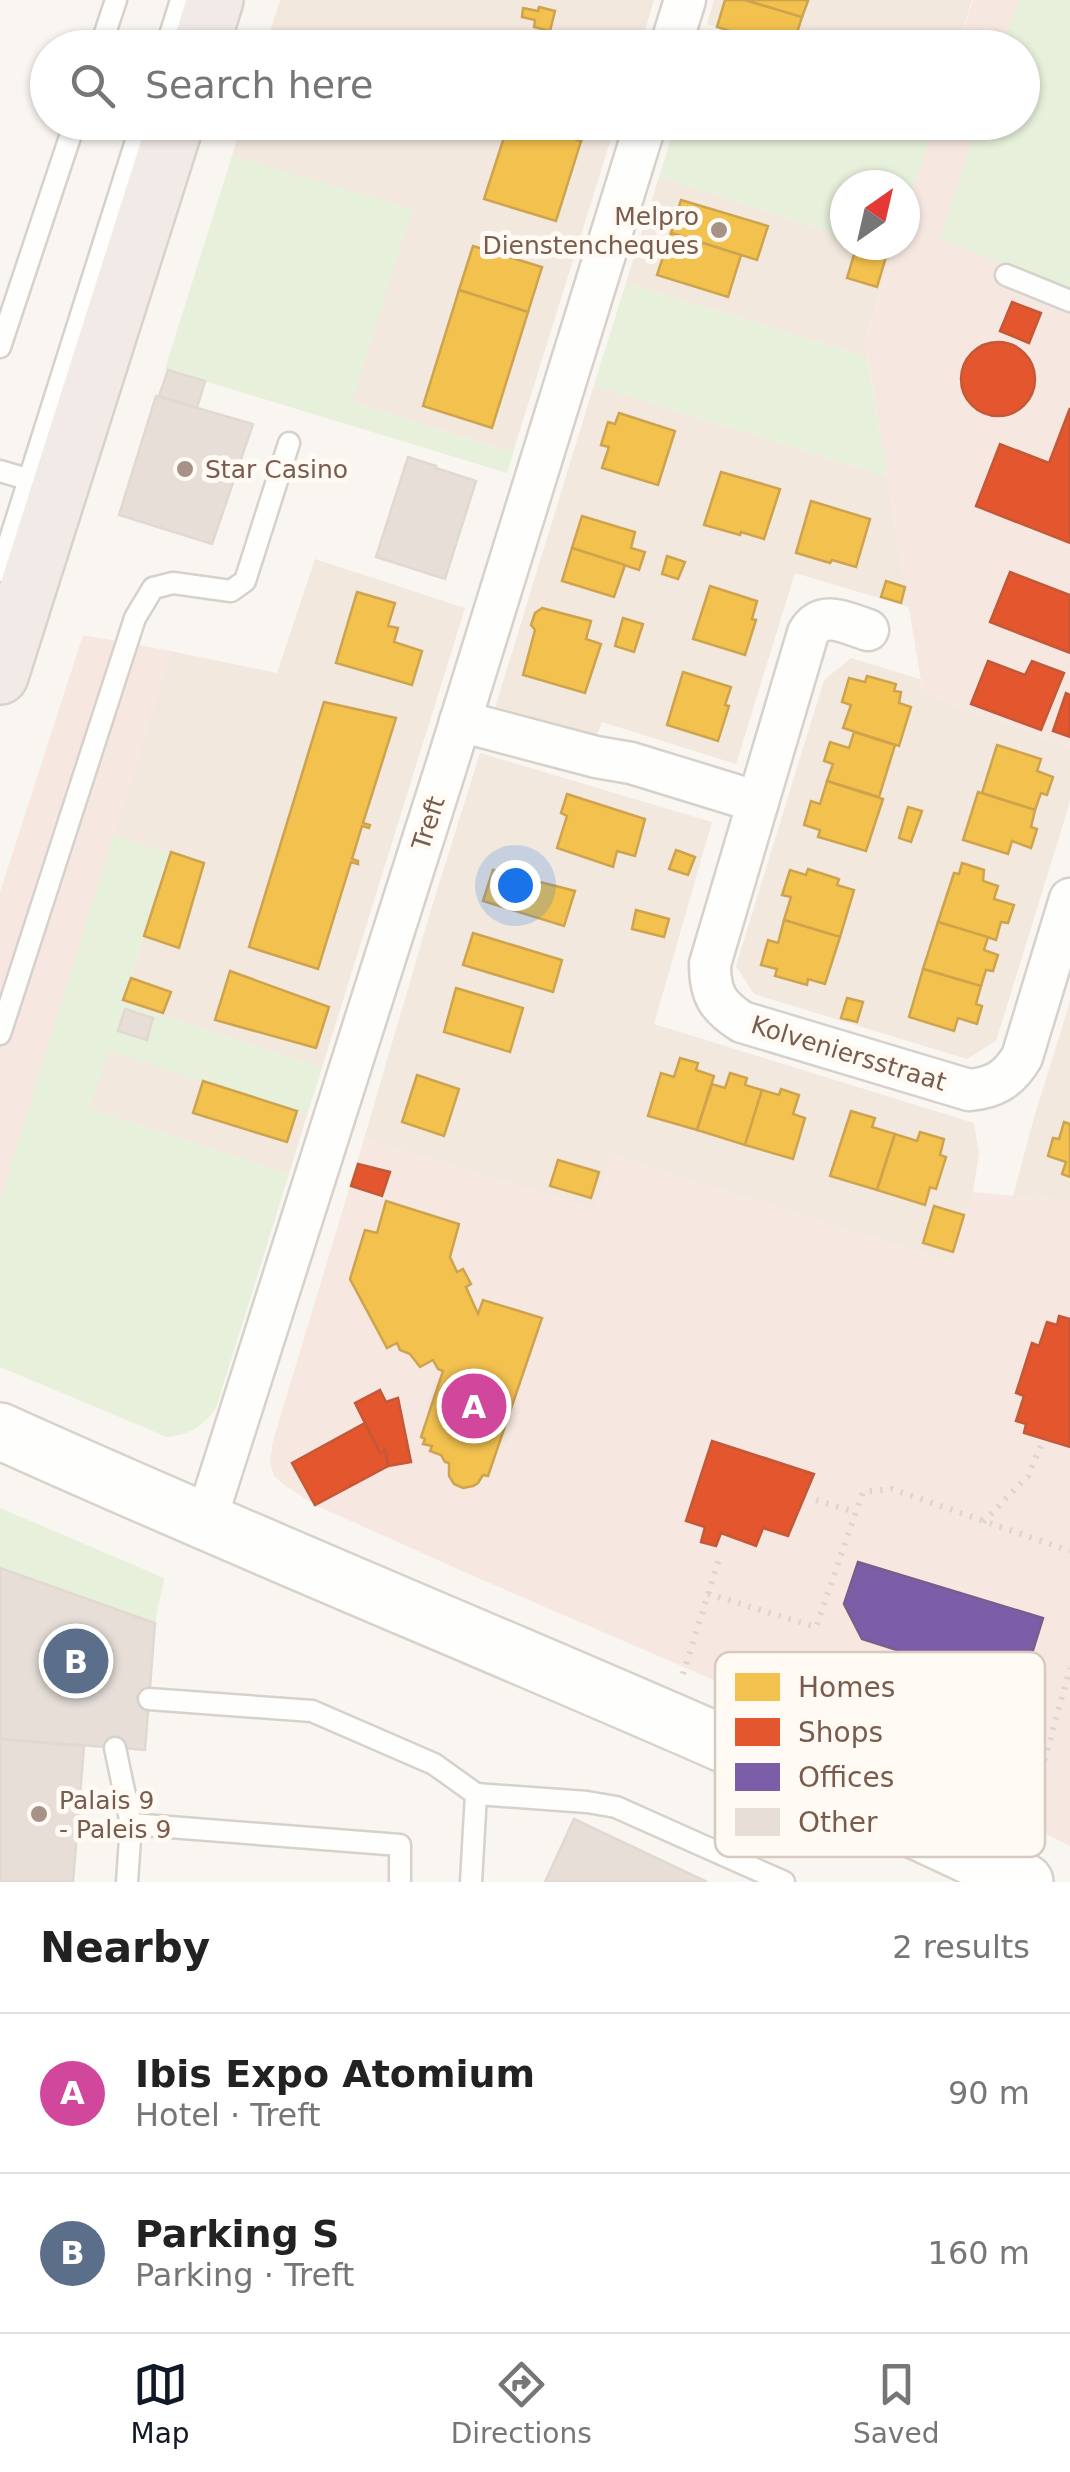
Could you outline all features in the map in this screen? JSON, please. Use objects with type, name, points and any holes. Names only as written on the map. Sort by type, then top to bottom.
[{"type":"highway","points":[[206,30],[216,0]]},
{"type":"highway","points":[[0,676],[45,484],[169,140]]},
{"type":"main road","points":[[0,1431],[715,1740]]},
{"type":"street","points":[[676,30],[685,0]]},
{"type":"street","name":"Treft","points":[[206,1522],[640,140]]},
{"type":"street","name":"Kolveniersstraat","points":[[868,630],[830,618],[811,627],[710,964],[710,983],[717,1000],[742,1022],[968,1090],[985,1089],[1014,1071],[1022,1057],[1069,903]]},
{"type":"street","points":[[460,721],[631,763],[758,802]]},
{"type":"lane","points":[[106,30],[116,0]]},
{"type":"lane","points":[[172,30],[181,0]]},
{"type":"lane","points":[[0,347],[69,140]]},
{"type":"lane","points":[[0,572],[45,484],[137,140]]},
{"type":"lane","points":[[1006,276],[1070,301]]},
{"type":"lane","points":[[0,1034],[135,618],[153,588],[173,583],[231,591],[245,581],[290,443]]},
{"type":"lane","points":[[0,470],[45,484]]},
{"type":"lane","points":[[149,1699],[312,1711],[434,1764],[476,1794],[616,1807],[715,1855]]},
{"type":"lane","points":[[114,1748],[131,1824],[127,1882]]},
{"type":"lane","points":[[472,1882],[476,1794]]},
{"type":"lane","points":[[131,1824],[400,1845],[400,1882]]},
{"type":"lane","points":[[719,1857],[762,1878],[784,1882]]},
{"type":"path","points":[[984,1522],[1028,1476],[1042,1444]]},
{"type":"path","points":[[708,1594],[816,1627],[863,1492],[892,1489],[1070,1551]]},
{"type":"path","points":[[816,1500],[856,1512]]},
{"type":"path","points":[[683,1674],[720,1559]]},
{"type":"path","points":[[1045,1757],[1070,1668]]},
{"type":"shaded area","points":[[280,0],[654,0],[645,30],[271,30]]},
{"type":"shaded area","points":[[714,0],[972,0],[963,30],[727,30],[707,24]]},
{"type":"shaded area","points":[[973,0],[1070,0],[1070,747],[923,693],[865,343],[891,260],[920,260],[919,170],[929,140],[1040,140],[1040,30],[963,30]]},
{"type":"shaded area","points":[[237,140],[611,140],[515,446],[507,451],[352,402],[232,156]]},
{"type":"shaded area","points":[[659,177],[830,231],[830,260],[891,260],[865,342],[867,357],[626,283]]},
{"type":"shaded area","points":[[594,385],[887,476],[909,607],[795,573],[736,764],[602,722],[596,737],[495,708]]},
{"type":"shaded area","points":[[315,559],[465,608],[322,1068],[123,1003],[169,854],[113,836],[171,651],[277,673]]},
{"type":"shaded area","points":[[83,635],[171,651],[0,1200],[0,892]]},
{"type":"shaded area","points":[[851,658],[920,679],[923,693],[1070,747],[1070,802],[996,1041],[967,1059],[754,994],[736,966],[824,680]]},
{"type":"shaded area","points":[[480,753],[712,822],[654,1024],[974,1123],[979,1153],[973,1192],[952,1263],[612,1156],[595,1210],[364,1139]]},
{"type":"shaded area","points":[[1070,1002],[1070,1201],[1013,1196],[1035,1114]]},
{"type":"shaded area","points":[[108,1050],[307,1115],[289,1174],[88,1109]]},
{"type":"shaded area","points":[[364,1139],[594,1210],[612,1156],[951,1263],[973,1192],[1070,1201],[1070,1846],[1045,1834],[1045,1652],[715,1652],[715,1681],[315,1505],[274,1476],[270,1463],[273,1441]]},
{"type":"green space","points":[[1018,0],[1070,0],[1070,290],[940,239],[972,140],[1040,140],[1040,30],[1008,30]]},
{"type":"green space","points":[[670,140],[930,140],[920,170],[830,170],[830,231],[659,177]]},
{"type":"green space","points":[[232,156],[412,209],[352,402],[506,451],[515,446],[507,473],[165,369]]},
{"type":"green space","points":[[626,283],[867,357],[887,476],[594,385]]},
{"type":"green space","points":[[113,836],[169,853],[123,1003],[322,1068],[307,1115],[109,1051],[89,1109],[289,1174],[216,1408],[195,1428],[167,1437],[0,1367],[0,1200]]},
{"type":"green space","points":[[0,1508],[164,1578],[155,1623],[0,1568]]},
{"type":"building: Homes","points":[[725,0],[745,0],[802,17],[798,30],[717,27]]},
{"type":"building: Homes","points":[[745,0],[805,0],[808,1],[802,17]]},
{"type":"building: Homes","points":[[539,7],[555,11],[550,30],[534,27],[535,20],[522,17],[523,8],[538,11]]},
{"type":"building: Homes","points":[[503,140],[581,141],[556,221],[484,199]]},
{"type":"building: Homes","name":"Melpro Dienstencheques","points":[[681,200],[768,226],[757,260],[671,233]]},
{"type":"building: Homes","points":[[671,233],[741,255],[728,297],[657,275]]},
{"type":"building: Homes","points":[[473,246],[542,267],[528,312],[459,290]]},
{"type":"building: Homes","points":[[852,260],[885,260],[877,287],[847,278]]},
{"type":"building: Homes","points":[[459,290],[528,312],[492,428],[423,406]]},
{"type":"building: Homes","points":[[619,413],[675,431],[658,485],[602,468],[609,447],[601,445],[608,422],[615,424]]},
{"type":"building: Homes","points":[[721,472],[780,489],[764,539],[704,525]]},
{"type":"building: Homes","points":[[811,501],[870,519],[856,567],[796,553]]},
{"type":"building: Homes","points":[[582,516],[635,532],[631,548],[645,552],[639,570],[572,548]]},
{"type":"building: Homes","points":[[572,548],[625,565],[614,597],[562,581]]},
{"type":"building: Homes","points":[[667,556],[685,562],[678,579],[662,574]]},
{"type":"building: Homes","points":[[886,581],[905,587],[901,603],[881,597]]},
{"type":"building: Homes","points":[[710,586],[757,601],[752,619],[756,620],[745,655],[693,639]]},
{"type":"building: Homes","points":[[357,592],[395,603],[388,626],[398,628],[394,642],[422,651],[412,685],[336,663]]},
{"type":"building: Homes","points":[[542,608],[591,621],[586,639],[601,644],[585,693],[523,675],[535,630],[531,625],[535,613]]},
{"type":"building: Homes","points":[[623,618],[643,624],[634,652],[615,646]]},
{"type":"building: Homes","points":[[683,672],[731,687],[718,741],[667,725]]},
{"type":"building: Homes","points":[[867,676],[896,684],[894,691],[901,692],[899,703],[911,707],[899,746],[843,728],[851,705],[842,702],[849,678],[865,682]]},
{"type":"building: Homes","points":[[324,702],[396,718],[363,823],[370,825],[362,826],[352,859],[358,864],[351,862],[318,969],[249,947]]},
{"type":"building: Homes","points":[[854,732],[895,745],[879,797],[827,781],[833,764],[824,761],[830,742],[849,748]]},
{"type":"building: Homes","points":[[997,745],[1041,759],[1037,771],[1053,777],[1047,795],[1041,793],[1035,810],[982,793]]},
{"type":"building: Homes","points":[[827,781],[883,799],[866,851],[818,837],[820,830],[804,825],[811,801],[820,804]]},
{"type":"building: Homes","points":[[978,792],[1035,810],[1031,827],[1037,829],[1031,848],[1012,841],[1008,854],[963,840]]},
{"type":"building: Homes","points":[[567,794],[645,819],[635,856],[617,851],[613,867],[557,848],[567,816],[561,813]]},
{"type":"building: Homes","points":[[908,807],[922,811],[911,842],[899,838]]},
{"type":"building: Homes","points":[[676,850],[695,857],[688,875],[669,869]]},
{"type":"building: Homes","points":[[171,852],[204,863],[179,948],[144,936]]},
{"type":"building: Homes","points":[[962,863],[984,870],[983,881],[998,886],[994,899],[1014,905],[1008,923],[1001,922],[996,940],[938,922],[954,873],[959,874]]},
{"type":"building: Homes","points":[[808,869],[839,879],[837,885],[854,890],[840,937],[784,920],[791,897],[782,895],[790,870],[806,875]]},
{"type":"building: Homes","points":[[493,870],[575,891],[564,926],[483,901]]},
{"type":"building: Homes","points":[[636,910],[669,919],[664,937],[632,929]]},
{"type":"building: Homes","points":[[784,920],[840,937],[825,984],[808,979],[807,985],[775,976],[777,969],[761,965],[768,940],[778,943]]},
{"type":"building: Homes","points":[[938,922],[988,937],[984,950],[998,955],[993,971],[986,970],[981,986],[923,969]]},
{"type":"building: Homes","points":[[473,933],[562,960],[553,992],[463,965]]},
{"type":"building: Homes","points":[[923,969],[981,986],[976,1004],[982,1006],[977,1024],[958,1018],[954,1031],[909,1017]]},
{"type":"building: Homes","points":[[230,971],[329,1007],[316,1048],[215,1020]]},
{"type":"building: Homes","points":[[131,978],[171,992],[163,1013],[123,1000]]},
{"type":"building: Homes","points":[[456,988],[523,1008],[510,1052],[444,1032]]},
{"type":"building: Homes","points":[[847,998],[863,1002],[857,1022],[841,1018]]},
{"type":"building: Homes","points":[[680,1058],[698,1063],[696,1070],[714,1076],[697,1130],[648,1116],[661,1073],[674,1077]]},
{"type":"building: Homes","points":[[730,1073],[747,1078],[745,1085],[762,1090],[745,1145],[697,1130],[712,1084],[725,1088]]},
{"type":"building: Homes","points":[[417,1075],[459,1089],[444,1136],[402,1122]]},
{"type":"building: Homes","points":[[203,1081],[297,1111],[287,1142],[193,1113]]},
{"type":"building: Homes","points":[[781,1089],[799,1095],[793,1114],[805,1118],[793,1159],[745,1145],[762,1090],[779,1095]]},
{"type":"building: Homes","points":[[851,1111],[875,1118],[872,1127],[895,1134],[877,1190],[830,1176]]},
{"type":"building: Homes","points":[[1064,1122],[1070,1124],[1070,1177],[1062,1174],[1066,1162],[1048,1156],[1053,1138],[1059,1139]]},
{"type":"building: Homes","points":[[920,1132],[944,1139],[940,1155],[946,1157],[936,1189],[930,1187],[925,1205],[877,1190],[895,1134],[917,1141]]},
{"type":"building: Homes","points":[[558,1160],[599,1172],[591,1198],[550,1186]]},
{"type":"building: Homes","points":[[386,1201],[459,1224],[450,1257],[457,1272],[463,1269],[471,1284],[466,1287],[478,1314],[483,1300],[542,1318],[488,1476],[483,1475],[473,1486],[463,1488],[454,1484],[449,1476],[449,1463],[430,1451],[432,1446],[423,1444],[425,1439],[421,1437],[443,1371],[433,1360],[420,1367],[397,1343],[387,1348],[350,1279],[365,1230],[377,1233]]},
{"type":"building: Homes","points":[[934,1206],[964,1215],[953,1252],[923,1243]]},
{"type":"building: Shops","points":[[1012,302],[1041,313],[1029,343],[1000,331]]},
{"type":"building: Shops","points":[[998,342],[1024,353],[1035,379],[1024,405],[998,416],[972,405],[961,379],[972,353]]},
{"type":"building: Shops","points":[[1070,408],[1070,543],[976,506],[1000,444],[1049,463]]},
{"type":"building: Shops","points":[[1010,572],[1070,595],[1070,653],[990,622]]},
{"type":"building: Shops","points":[[988,661],[1025,675],[1032,661],[1064,673],[1041,730],[971,704]]},
{"type":"building: Shops","points":[[1066,693],[1070,695],[1070,737],[1053,731]]},
{"type":"building: Shops","points":[[358,1164],[390,1172],[382,1196],[351,1186]]},
{"type":"building: Shops","points":[[1059,1316],[1070,1319],[1070,1447],[1024,1433],[1026,1424],[1016,1421],[1024,1396],[1016,1393],[1032,1343],[1039,1346],[1047,1322],[1057,1325]]},
{"type":"building: Shops","points":[[380,1390],[386,1402],[398,1398],[411,1462],[388,1466],[385,1450],[380,1453],[355,1403]]},
{"type":"building: Shops","points":[[365,1423],[380,1453],[385,1450],[388,1466],[315,1505],[292,1463]]},
{"type":"building: Shops","points":[[712,1441],[814,1474],[788,1536],[763,1528],[756,1546],[721,1533],[716,1546],[701,1542],[705,1527],[686,1521]]},
{"type":"building: Offices","points":[[858,1562],[1043,1618],[1032,1652],[896,1652],[862,1639],[844,1604]]},
{"type":"building: Other","points":[[168,370],[205,381],[197,408],[159,396]]},
{"type":"building: Other","name":"Star Casino","points":[[156,396],[253,424],[212,544],[119,515]]},
{"type":"building: Other","points":[[408,457],[476,481],[445,579],[376,557]]},
{"type":"building: Other","points":[[125,1009],[153,1018],[147,1040],[118,1031]]},
{"type":"building: Other","points":[[0,1568],[155,1623],[145,1750],[0,1739]]},
{"type":"building: Other","name":"Palais 9 - Paleis 9","points":[[0,1739],[84,1746],[73,1882],[0,1882]]},
{"type":"building: Other","points":[[574,1819],[707,1882],[545,1882]]},
{"type":"place","name":"Melpro Dienstencheques","points":[[719,230]]},
{"type":"place","name":"Star Casino","points":[[185,469]]},
{"type":"place","name":"Ibis Expo Atomium","points":[[474,1406]]},
{"type":"place","name":"Parking S","points":[[76,1661]]},
{"type":"place","name":"Palais 9 - Paleis 9","points":[[39,1814]]}]
